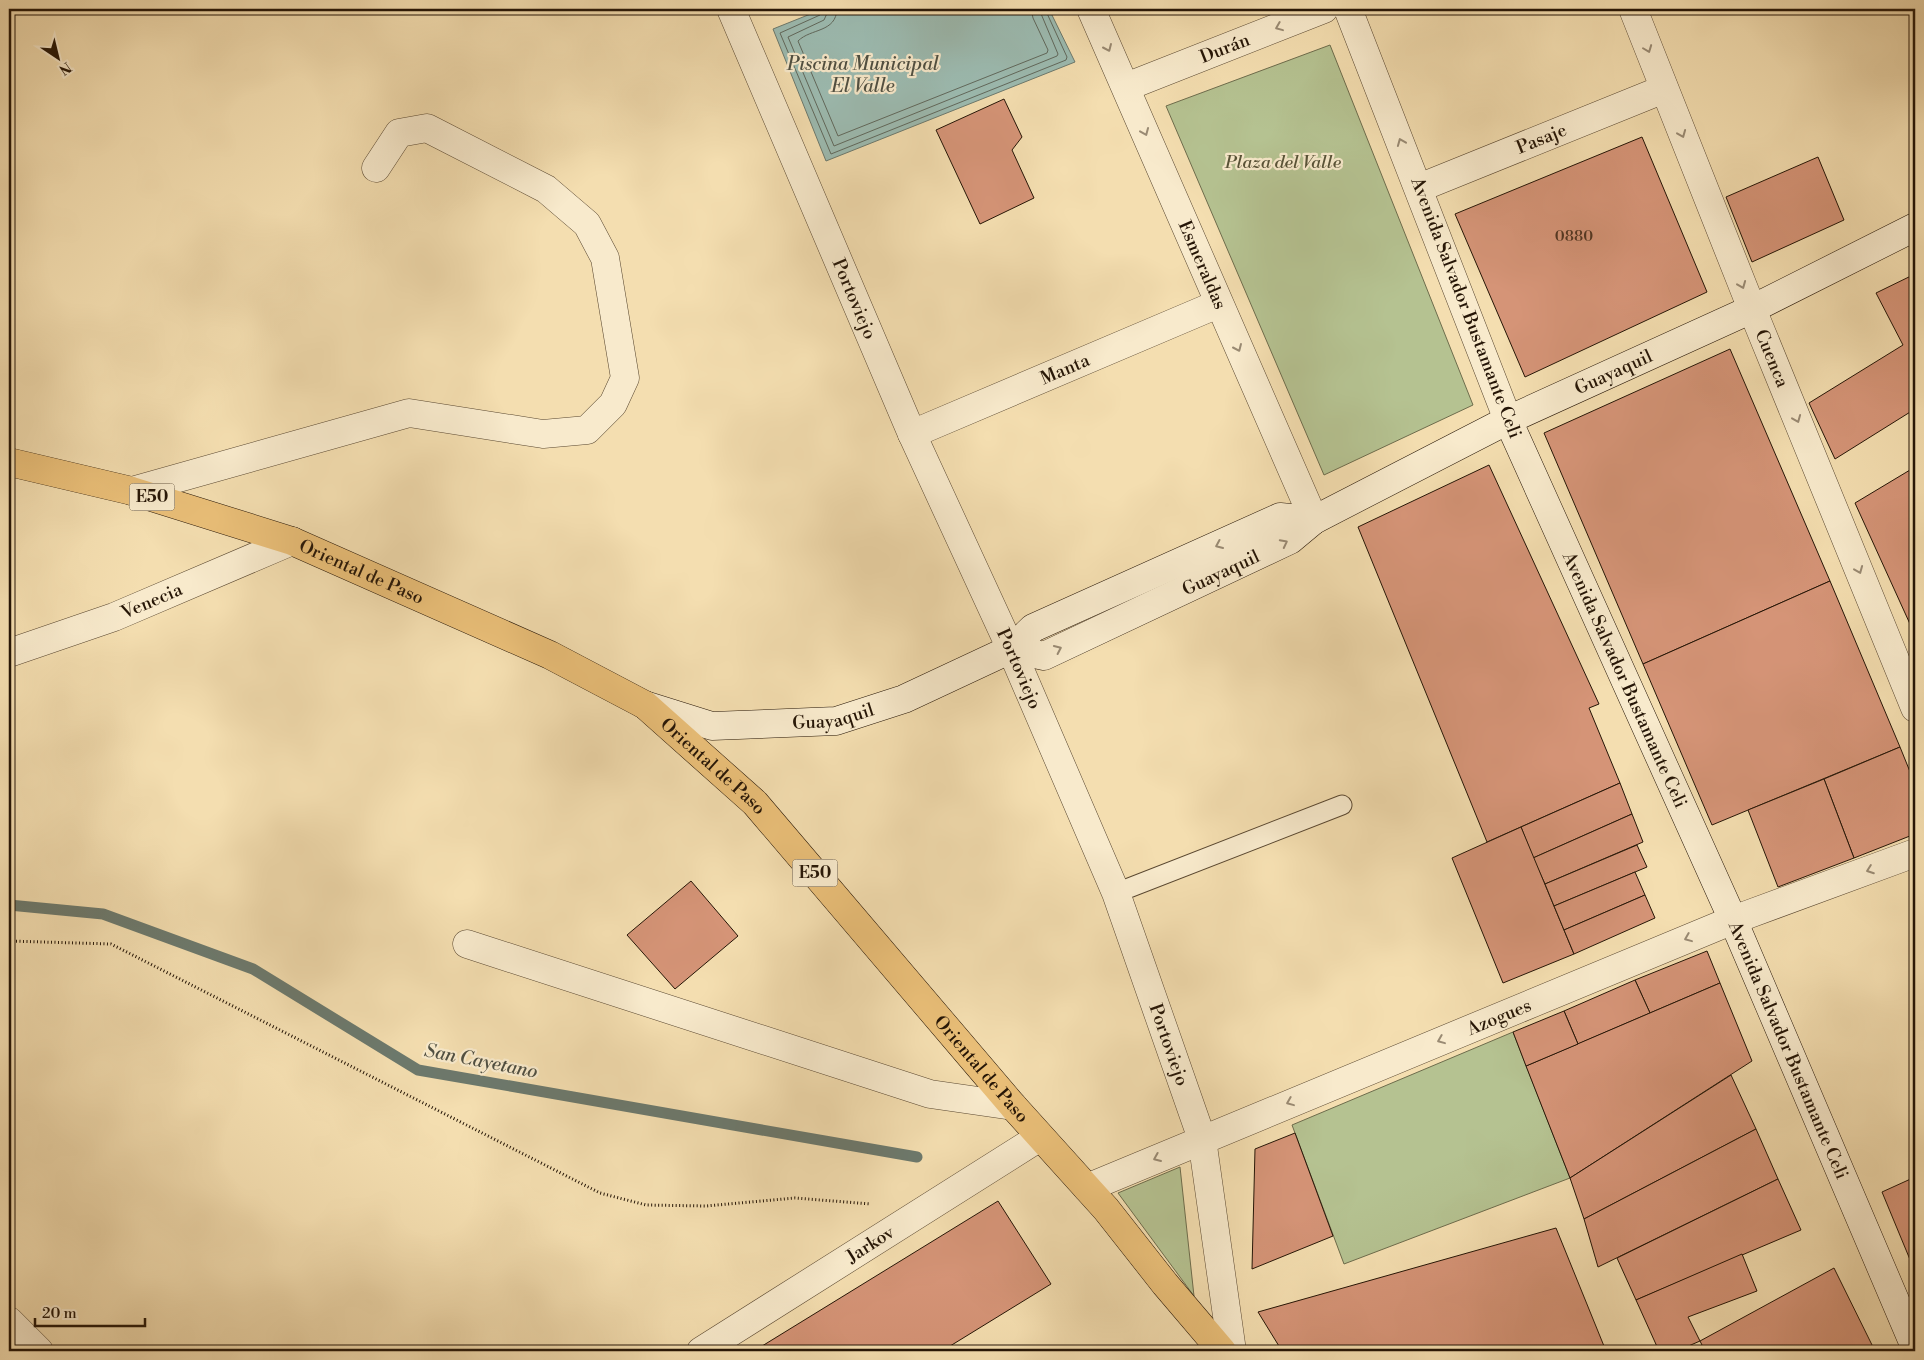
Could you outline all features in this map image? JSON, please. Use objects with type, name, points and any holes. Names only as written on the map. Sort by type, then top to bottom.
[{"type":"highway","name":"Oriental de Paso","points":[[9,462],[132,491],[292,541],[550,656],[645,705],[755,803],[1013,1106],[1087,1188],[1222,1351]]},
{"type":"street","name":"Portoviejo","points":[[731,9],[912,434],[1011,649],[1116,893],[1202,1139],[1232,1351]]},
{"type":"street","name":"Esmeraldas","points":[[1091,9],[1218,304],[1314,520]]},
{"type":"street","name":"Durán","points":[[1126,88],[1324,9]]},
{"type":"street","name":"Avenida Salvador Bustamante Celi","points":[[1348,9],[1508,420],[1733,920],[1915,1347]]},
{"type":"street","name":"Cuenca","points":[[1633,9],[1752,310],[1915,708]]},
{"type":"street","name":"Pasaje","points":[[1419,188],[1664,89]]},
{"type":"street","points":[[132,491],[409,413],[544,434],[586,430],[613,404],[625,378],[604,258],[587,224],[546,189],[428,128],[399,133],[376,168]]},
{"type":"street","name":"Guayaquil","points":[[645,705],[712,726],[836,721],[904,699],[1011,649],[1033,628],[1280,517],[1314,520],[1508,420],[1752,310],[1915,227]]},
{"type":"street","name":"Manta","points":[[912,434],[1218,304]]},
{"type":"street","name":"Venecia","points":[[9,653],[114,617],[292,541]]},
{"type":"street","name":"Azogues","points":[[1087,1188],[1733,920],[1915,853]]},
{"type":"street","points":[[467,944],[930,1094],[1013,1106]]},
{"type":"street","name":"Jarkov","points":[[701,1351],[1040,1137]]},
{"type":"street","points":[[9,1321],[39,1351]]},
{"type":"lane","points":[[1116,893],[1342,805]]},
{"type":"path","points":[[9,941],[111,944],[600,1193],[646,1205],[706,1206],[795,1198],[927,1208]]},
{"type":"green space","name":"Plaza del Valle","points":[[1330,45],[1473,405],[1324,475],[1166,106]]},
{"type":"green space","points":[[1513,1032],[1570,1178],[1344,1264],[1292,1125]]},
{"type":"green space","points":[[1180,1167],[1194,1296],[1118,1193]]},
{"type":"water","name":"Piscina Municipal El Valle","points":[[823,9],[1049,9],[1075,62],[826,161],[773,29]]},
{"type":"building","points":[[1004,99],[1022,137],[1012,150],[1034,198],[980,224],[936,130]]},
{"type":"building","points":[[1642,137],[1707,292],[1525,377],[1455,214]]},
{"type":"building","points":[[1818,157],[1844,220],[1752,262],[1726,197]]},
{"type":"building","points":[[1915,274],[1915,409],[1835,459],[1809,403],[1903,345],[1876,293]]},
{"type":"building","points":[[1730,349],[1830,581],[1643,664],[1544,433]]},
{"type":"building","points":[[1489,465],[1599,704],[1589,708],[1620,783],[1487,842],[1358,527]]},
{"type":"building","points":[[1915,467],[1915,635],[1855,503]]},
{"type":"building","points":[[1830,581],[1900,747],[1712,825],[1643,664]]},
{"type":"building","points":[[1900,747],[1915,784],[1915,834],[1854,858],[1824,779]]},
{"type":"building","points":[[1824,779],[1854,858],[1778,887],[1748,810]]},
{"type":"building","points":[[1620,783],[1632,814],[1533,858],[1521,827]]},
{"type":"building","points":[[1632,814],[1643,842],[1545,884],[1533,858]]},
{"type":"building","points":[[1521,827],[1574,954],[1503,983],[1452,858]]},
{"type":"building","points":[[1637,845],[1647,867],[1554,906],[1545,884]]},
{"type":"building","points":[[1635,872],[1645,895],[1564,930],[1554,906]]},
{"type":"building","points":[[691,881],[738,936],[675,989],[627,935]]},
{"type":"building","points":[[1645,895],[1655,918],[1574,954],[1564,930]]},
{"type":"building","points":[[1707,951],[1720,983],[1650,1013],[1635,980]]},
{"type":"building","points":[[1635,980],[1650,1013],[1578,1044],[1564,1011]]},
{"type":"building","points":[[1720,983],[1752,1061],[1570,1178],[1526,1066]]},
{"type":"building","points":[[1564,1011],[1578,1044],[1526,1066],[1513,1032]]},
{"type":"building","points":[[1731,1075],[1756,1129],[1584,1219],[1570,1178]]},
{"type":"building","points":[[1756,1129],[1778,1179],[1598,1267],[1584,1219]]},
{"type":"building","points":[[1295,1133],[1333,1236],[1252,1269],[1255,1149]]},
{"type":"building","points":[[1915,1177],[1915,1260],[1911,1262],[1882,1192]]},
{"type":"building","points":[[1778,1179],[1801,1230],[1636,1300],[1617,1258]]},
{"type":"building","points":[[998,1201],[1051,1284],[942,1351],[754,1351]]},
{"type":"building","points":[[1556,1228],[1606,1351],[1282,1351],[1258,1312]]},
{"type":"building","points":[[1742,1254],[1757,1291],[1688,1317],[1700,1341],[1677,1351],[1659,1351],[1636,1300]]},
{"type":"building","points":[[1834,1268],[1875,1351],[1705,1351],[1700,1341]]},
{"type":"waterway","name":"San Cayetano","points":[[9,905],[103,914],[253,969],[418,1070],[917,1157]]}]
